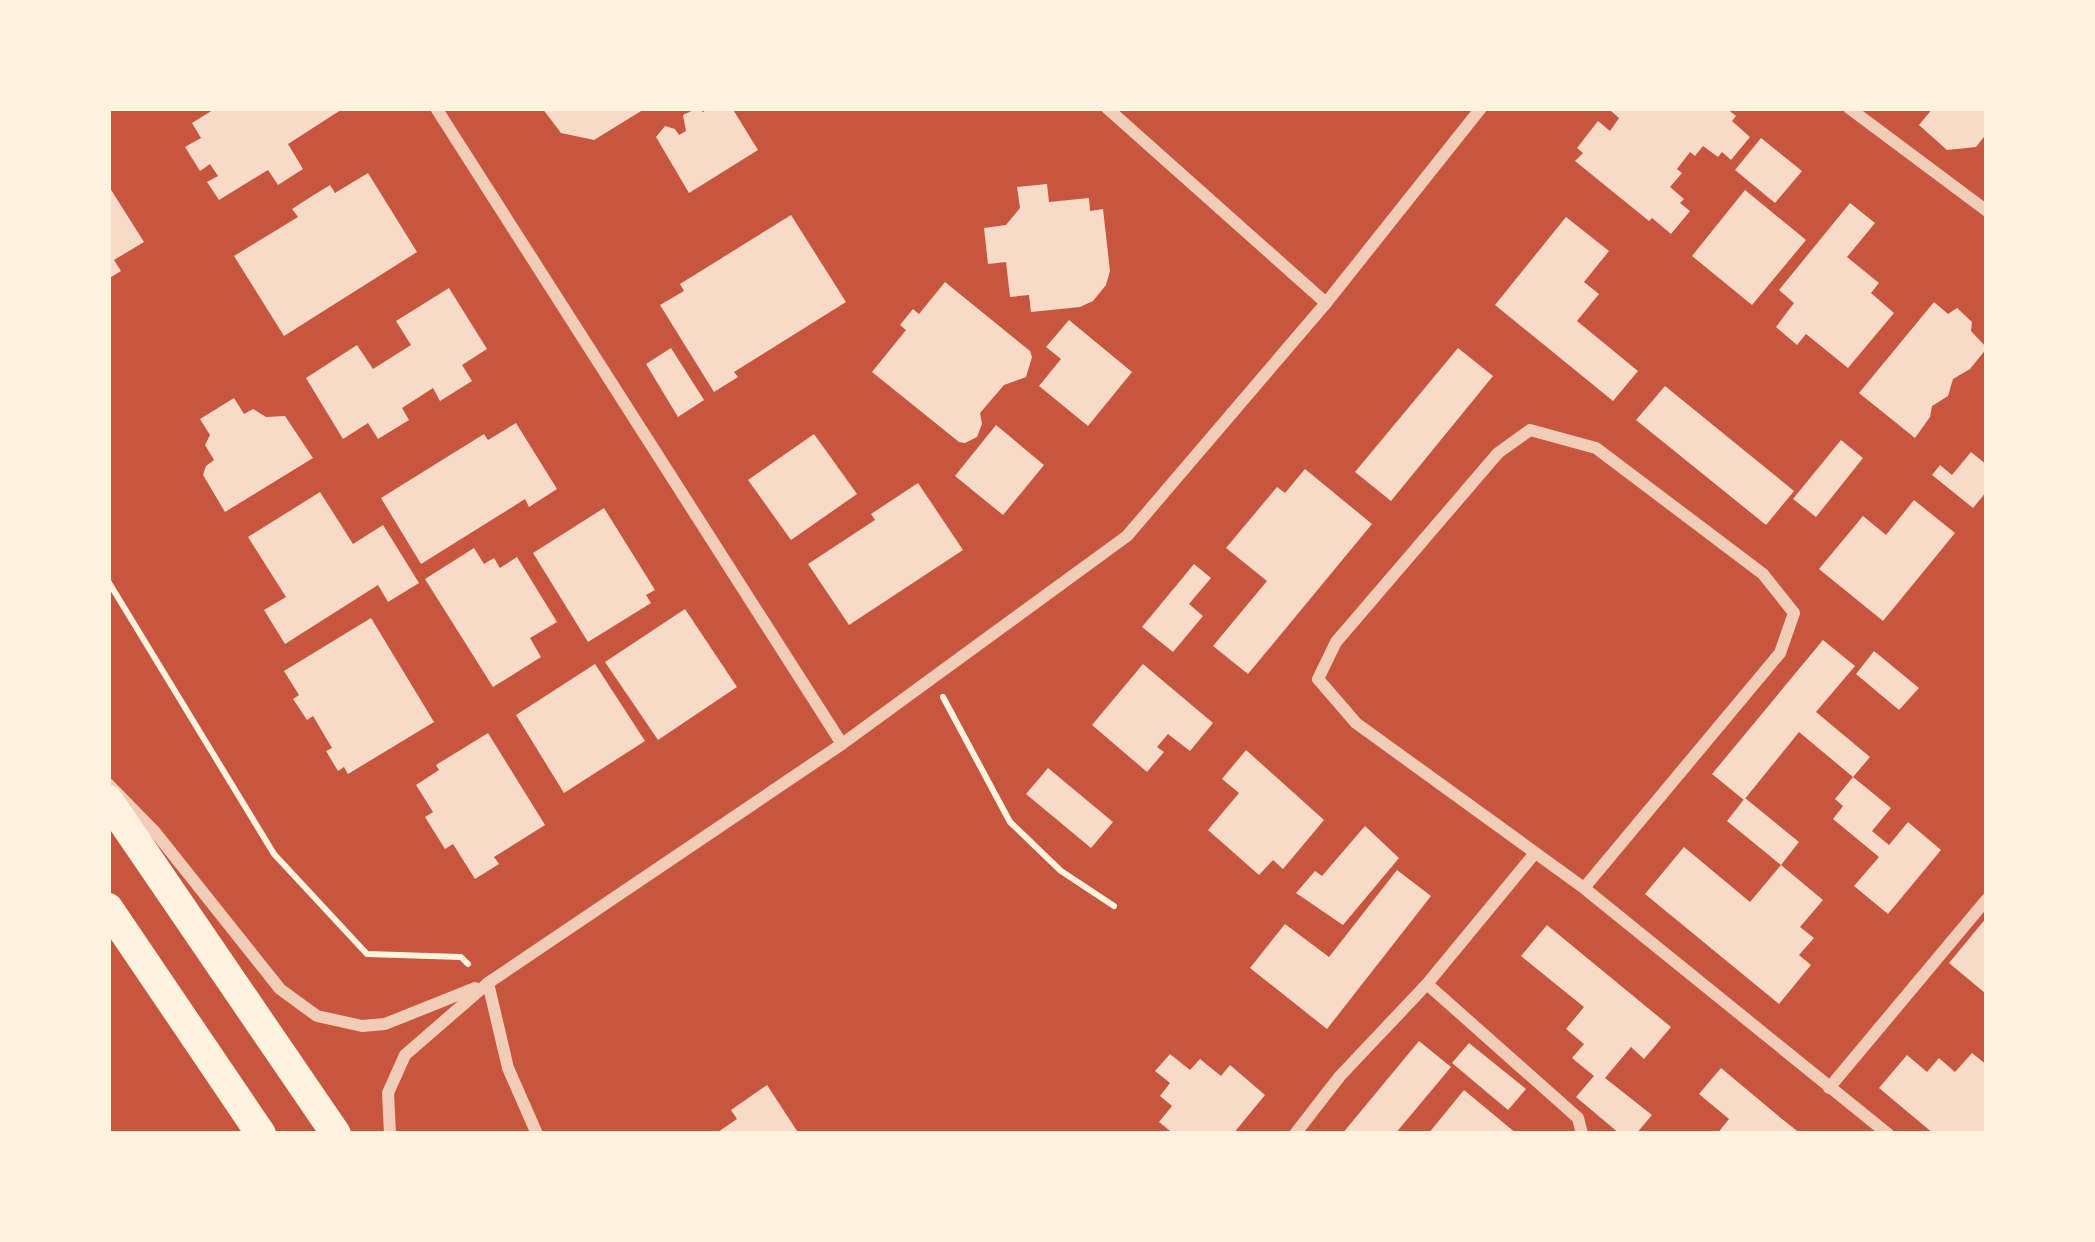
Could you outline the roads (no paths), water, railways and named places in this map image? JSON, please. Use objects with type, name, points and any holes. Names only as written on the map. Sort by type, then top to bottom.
[{"type":"main road","points":[[108,800],[336,1134]]},
{"type":"main road","points":[[108,908],[261,1134]]},
{"type":"street","points":[[436,108],[842,744]]},
{"type":"street","points":[[1107,108],[1326,303]]},
{"type":"street","points":[[390,1134],[388,1093],[405,1055],[488,983],[842,744],[1127,536],[1326,303],[1481,108]]},
{"type":"street","points":[[1850,108],[1987,211]]},
{"type":"street","points":[[1584,888],[1780,653],[1794,614],[1763,574],[1596,448],[1530,430],[1498,453],[1351,625],[1318,679],[1356,723],[1584,888],[1888,1134]]},
{"type":"street","points":[[108,784],[177,858],[280,989],[317,1016],[362,1026],[385,1024],[488,983]]},
{"type":"street","points":[[1294,1134],[1535,853]]},
{"type":"street","points":[[1829,1088],[1987,899]]},
{"type":"street","points":[[488,983],[508,1068],[537,1134]]},
{"type":"street","points":[[1427,984],[1578,1118],[1582,1134]]}]
